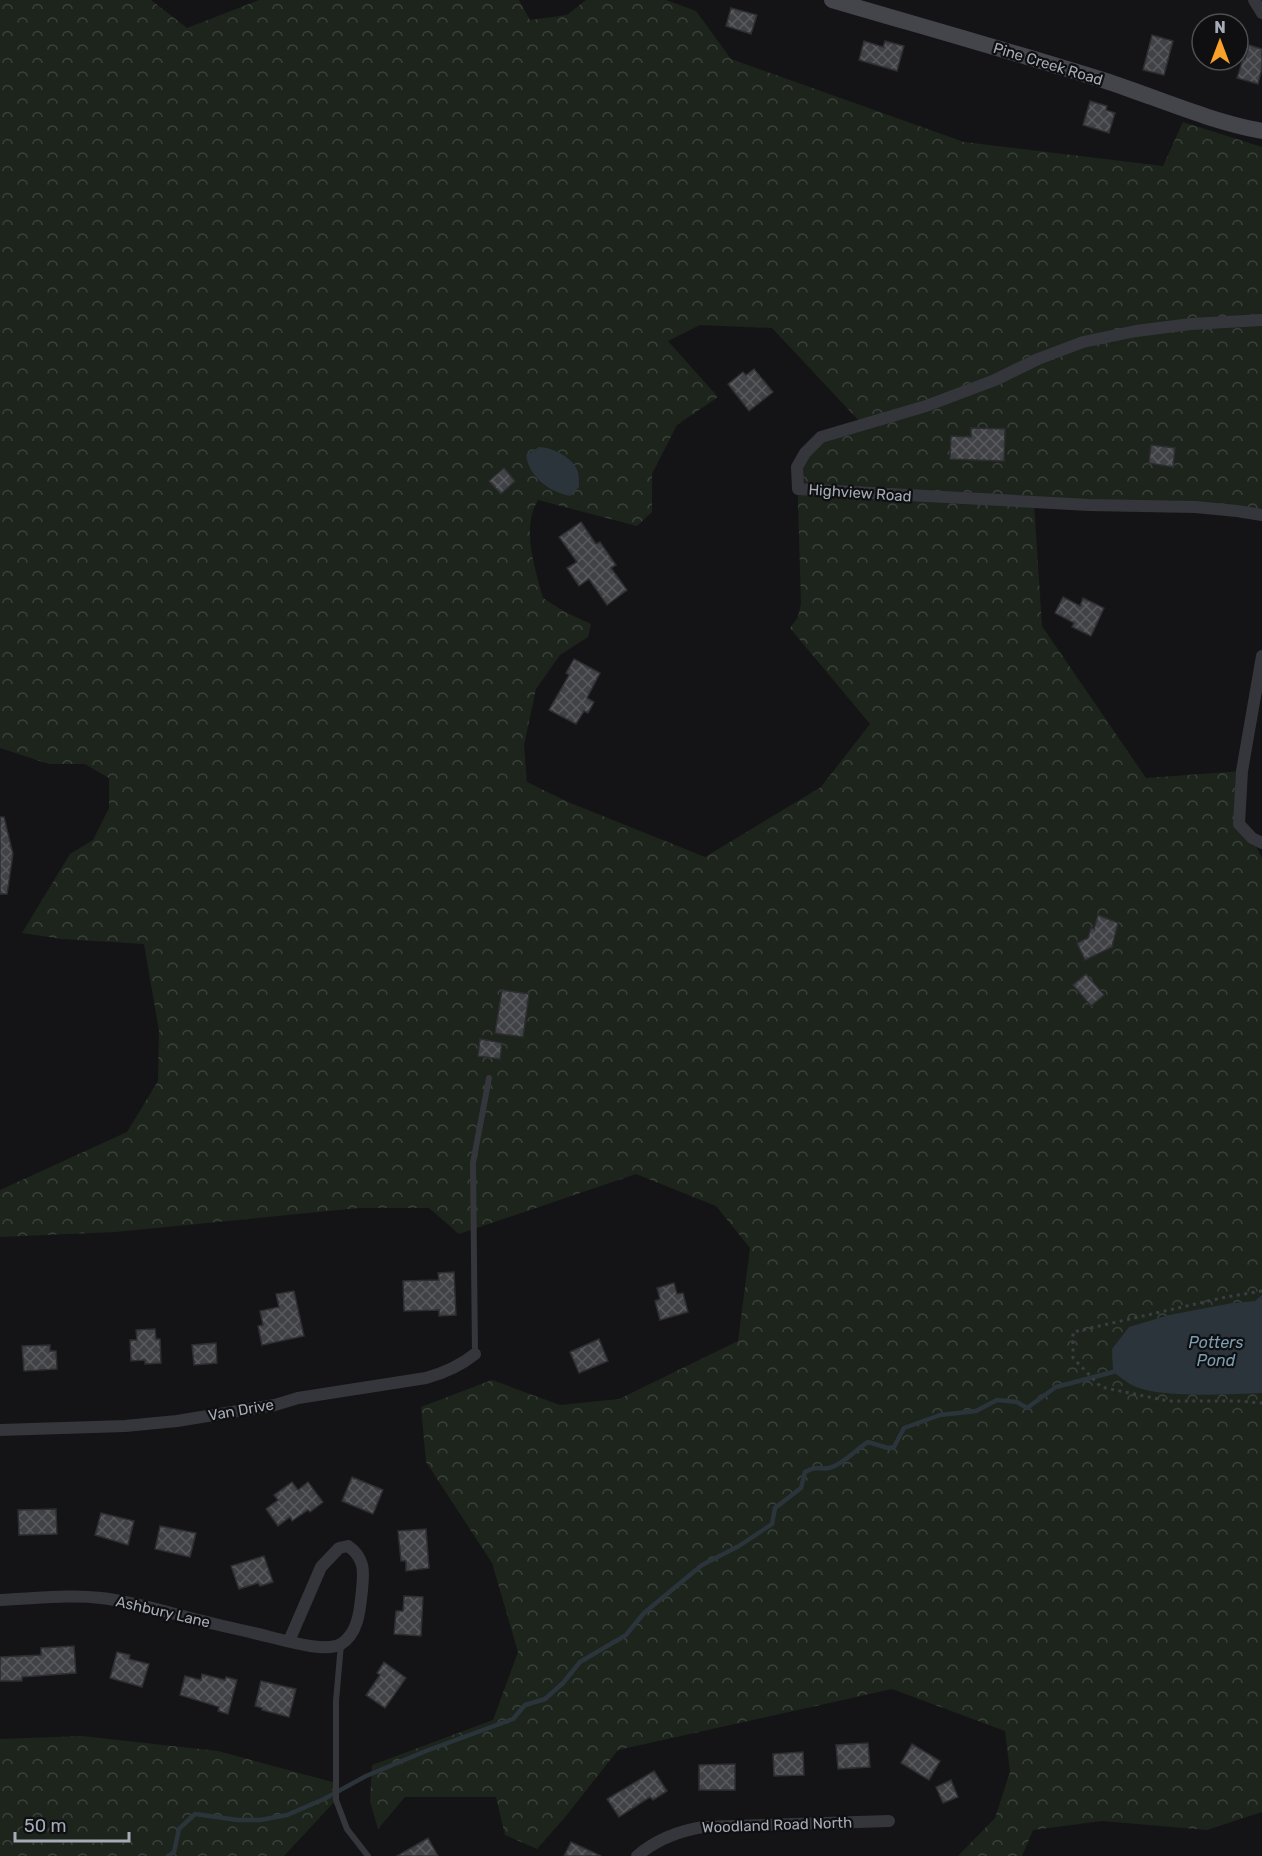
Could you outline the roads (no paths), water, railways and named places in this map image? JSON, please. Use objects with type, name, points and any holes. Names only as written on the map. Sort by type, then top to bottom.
[{"type":"street","name":"Pine Creek Road","points":[[832,0],[1111,83],[1188,111],[1262,131]]},
{"type":"street","points":[[1254,0],[1262,14]]},
{"type":"street","name":"Highview Road","points":[[1262,320],[1191,324],[1136,331],[1083,342],[1038,359],[995,380],[926,406],[821,437],[805,453],[797,467],[798,489],[1089,505],[1195,507],[1237,510],[1262,515]]},
{"type":"street","points":[[1262,656],[1242,771],[1239,824],[1252,838],[1262,843]]},
{"type":"street","name":"Van Drive","points":[[0,1430],[125,1426],[177,1421],[275,1405],[298,1398],[426,1378],[462,1364],[475,1354]]},
{"type":"street","points":[[289,1641],[321,1568],[339,1548],[348,1546],[358,1552],[363,1566],[363,1583],[356,1625],[341,1644]]},
{"type":"street","name":"Ashbury Lane","points":[[0,1600],[99,1598],[134,1603],[289,1641],[330,1647],[341,1644]]},
{"type":"street","name":"Woodland Road North","points":[[637,1856],[648,1847],[682,1830],[703,1827],[889,1821]]},
{"type":"lane","points":[[475,1354],[473,1163],[489,1078]]},
{"type":"lane","points":[[341,1644],[336,1701],[336,1800],[347,1829],[368,1856]]},
{"type":"water","points":[[539,447],[562,454],[576,467],[579,487],[570,496],[548,487],[531,470],[526,455]]},
{"type":"water","name":"Potters Pond","points":[[1262,1295],[1262,1393],[1195,1395],[1159,1392],[1132,1385],[1113,1372],[1112,1349],[1129,1327],[1169,1315],[1255,1301]]},
{"type":"waterway","points":[[168,1856],[174,1852],[179,1829],[195,1814],[238,1820],[260,1820],[287,1815],[324,1799],[366,1776],[513,1719],[525,1705],[545,1699],[563,1683],[580,1662],[626,1635],[644,1613],[702,1565],[739,1546],[772,1524],[775,1508],[801,1488],[805,1472],[834,1466],[868,1442],[888,1448],[894,1447],[904,1428],[940,1415],[976,1411],[997,1400],[1017,1402],[1027,1408],[1056,1387],[1113,1372]]}]
